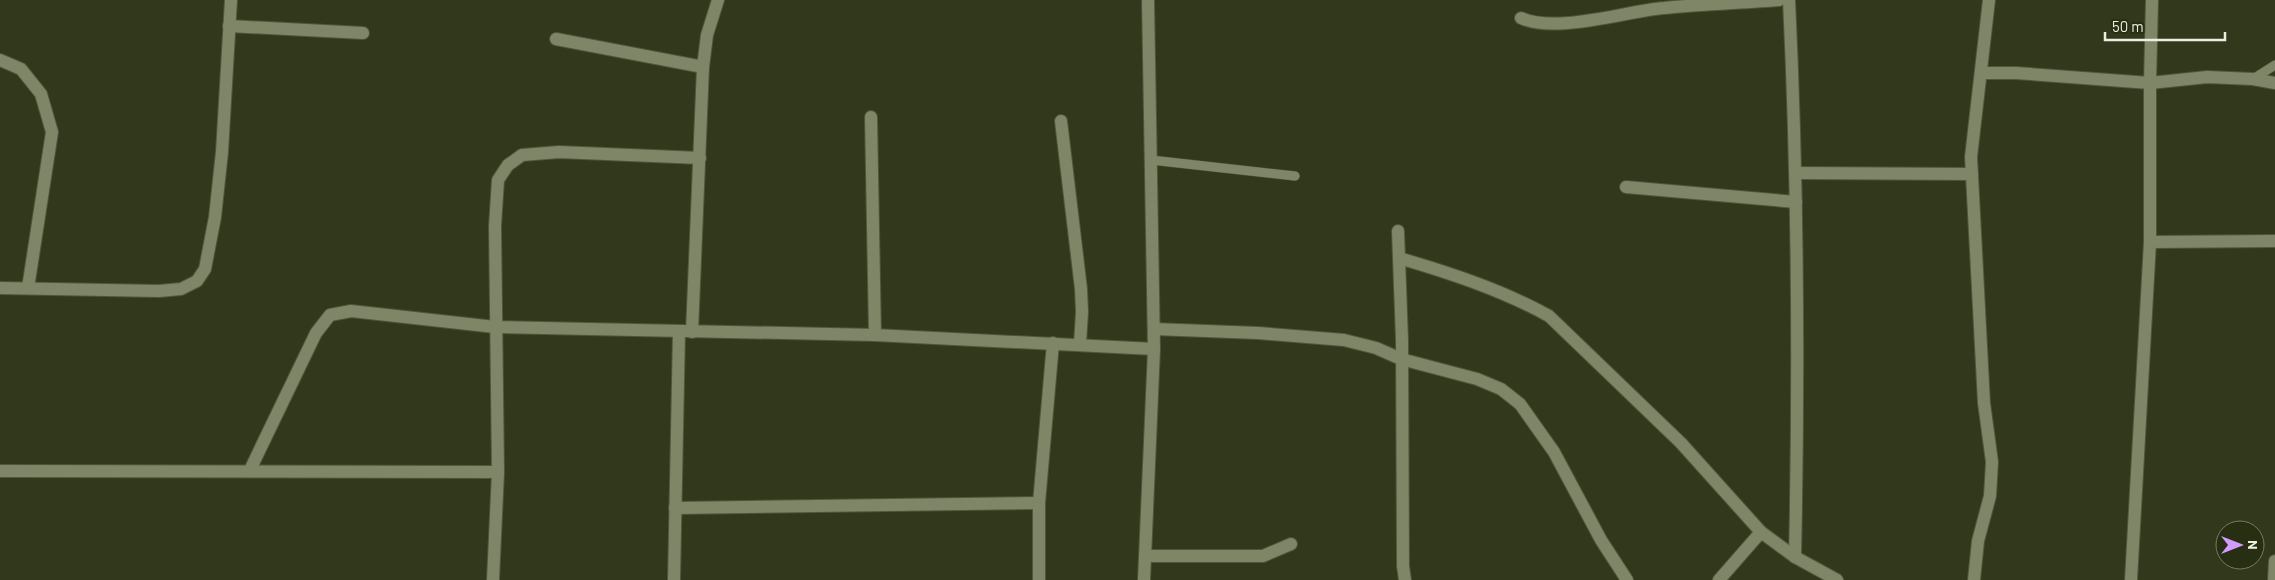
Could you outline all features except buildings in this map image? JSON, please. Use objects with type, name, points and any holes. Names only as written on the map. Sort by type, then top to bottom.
[{"type":"street","points":[[0,288],[159,292],[181,289],[197,281],[205,269],[215,217],[222,152],[231,0]]},
{"type":"street","points":[[674,580],[675,508],[685,332],[700,158],[703,67],[707,35],[718,0]]},
{"type":"street","points":[[1144,580],[1154,349],[1148,0]]},
{"type":"street","points":[[1521,18],[1560,24],[1664,8],[1779,0]]},
{"type":"street","points":[[1789,0],[1796,173],[1798,303],[1795,557]]},
{"type":"street","points":[[1974,580],[1978,541],[1990,496],[1992,462],[1984,404],[1971,157],[1974,117],[1982,73],[1989,0]]},
{"type":"street","points":[[2131,580],[2150,242],[2152,0]]},
{"type":"street","points":[[229,26],[363,33]]},
{"type":"street","points":[[556,39],[703,67]]},
{"type":"street","points":[[0,60],[21,69],[41,94],[52,132],[28,288]]},
{"type":"street","points":[[1982,73],[2016,72],[2150,83],[2207,77],[2253,79],[2275,83]]},
{"type":"street","points":[[871,117],[875,335]]},
{"type":"street","points":[[1061,121],[1081,289],[1080,344]]},
{"type":"street","points":[[493,580],[498,472],[494,226],[498,180],[508,165],[522,155],[560,152],[700,158]]},
{"type":"street","points":[[1796,173],[1972,174]]},
{"type":"street","points":[[1626,187],[1796,202]]},
{"type":"street","points":[[1398,231],[1403,566],[1405,580]]},
{"type":"street","points":[[2150,242],[2275,241]]},
{"type":"street","points":[[1399,258],[1435,268],[1490,289],[1526,303],[1549,316],[1681,443],[1762,532],[1795,557],[1837,580]]},
{"type":"street","points":[[250,470],[316,333],[330,315],[351,311],[495,327],[875,335],[1154,349]]},
{"type":"street","points":[[1154,329],[1267,333],[1344,340],[1376,348],[1401,359],[1478,378],[1501,389],[1520,404],[1554,452],[1601,540],[1627,580]]},
{"type":"street","points":[[1039,580],[1039,503],[1053,343]]},
{"type":"street","points":[[0,471],[250,470],[498,472]]},
{"type":"street","points":[[675,508],[1039,503]]},
{"type":"street","points":[[1719,580],[1762,532]]},
{"type":"street","points":[[1145,556],[1263,556],[1291,544]]},
{"type":"street","points":[[2274,580],[2275,560]]},
{"type":"lane","points":[[2253,79],[2275,65]]},
{"type":"lane","points":[[1151,160],[1295,176]]}]
